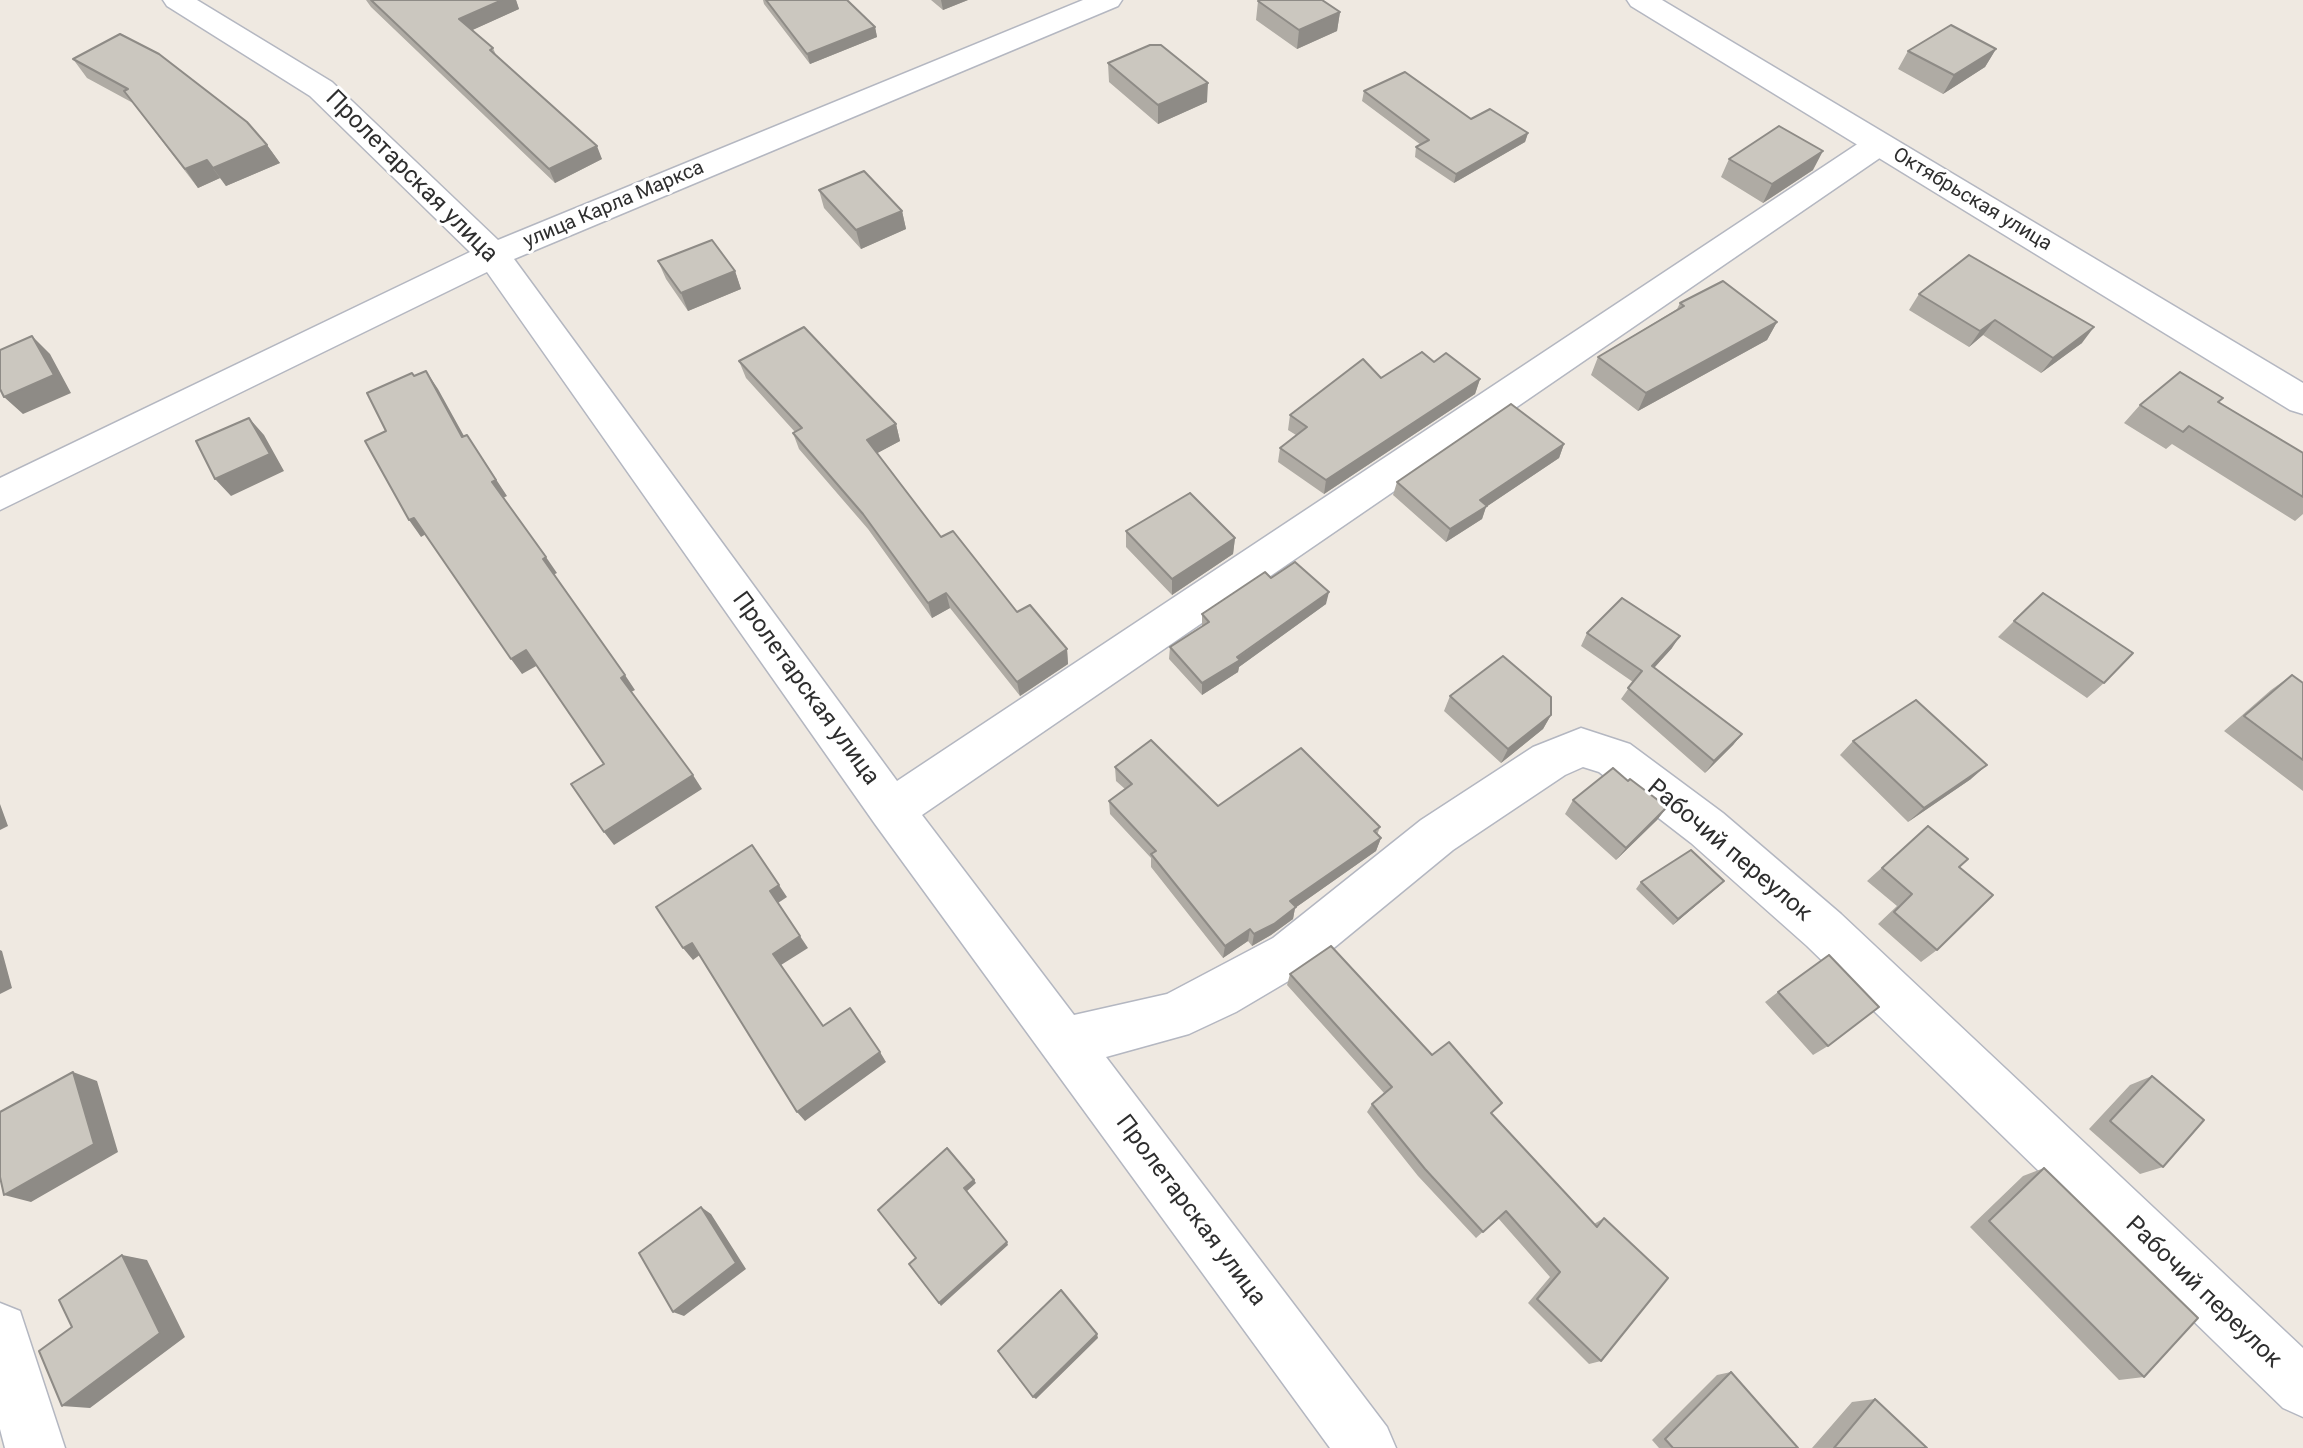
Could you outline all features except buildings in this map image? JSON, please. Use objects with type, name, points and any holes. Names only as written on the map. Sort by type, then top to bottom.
[{"type":"street","name":"Пролетарская улица","points":[[177,0],[321,89],[493,255],[891,810],[1366,1448]]},
{"type":"street","name":"улица Карла Маркса","points":[[0,495],[493,255],[1108,0]]},
{"type":"street","name":"Октябрьская улица","points":[[1641,0],[2303,400]]},
{"type":"street","points":[[891,810],[1879,144]]},
{"type":"street","name":"Рабочий переулок","points":[[1064,1042],[1171,1017],[1230,989],[1290,954],[1437,835],[1549,761],[1581,747],[1614,758],[1647,782],[1707,828],[1824,930],[2303,1388]]},
{"type":"street","points":[[0,1331],[35,1448]]}]
